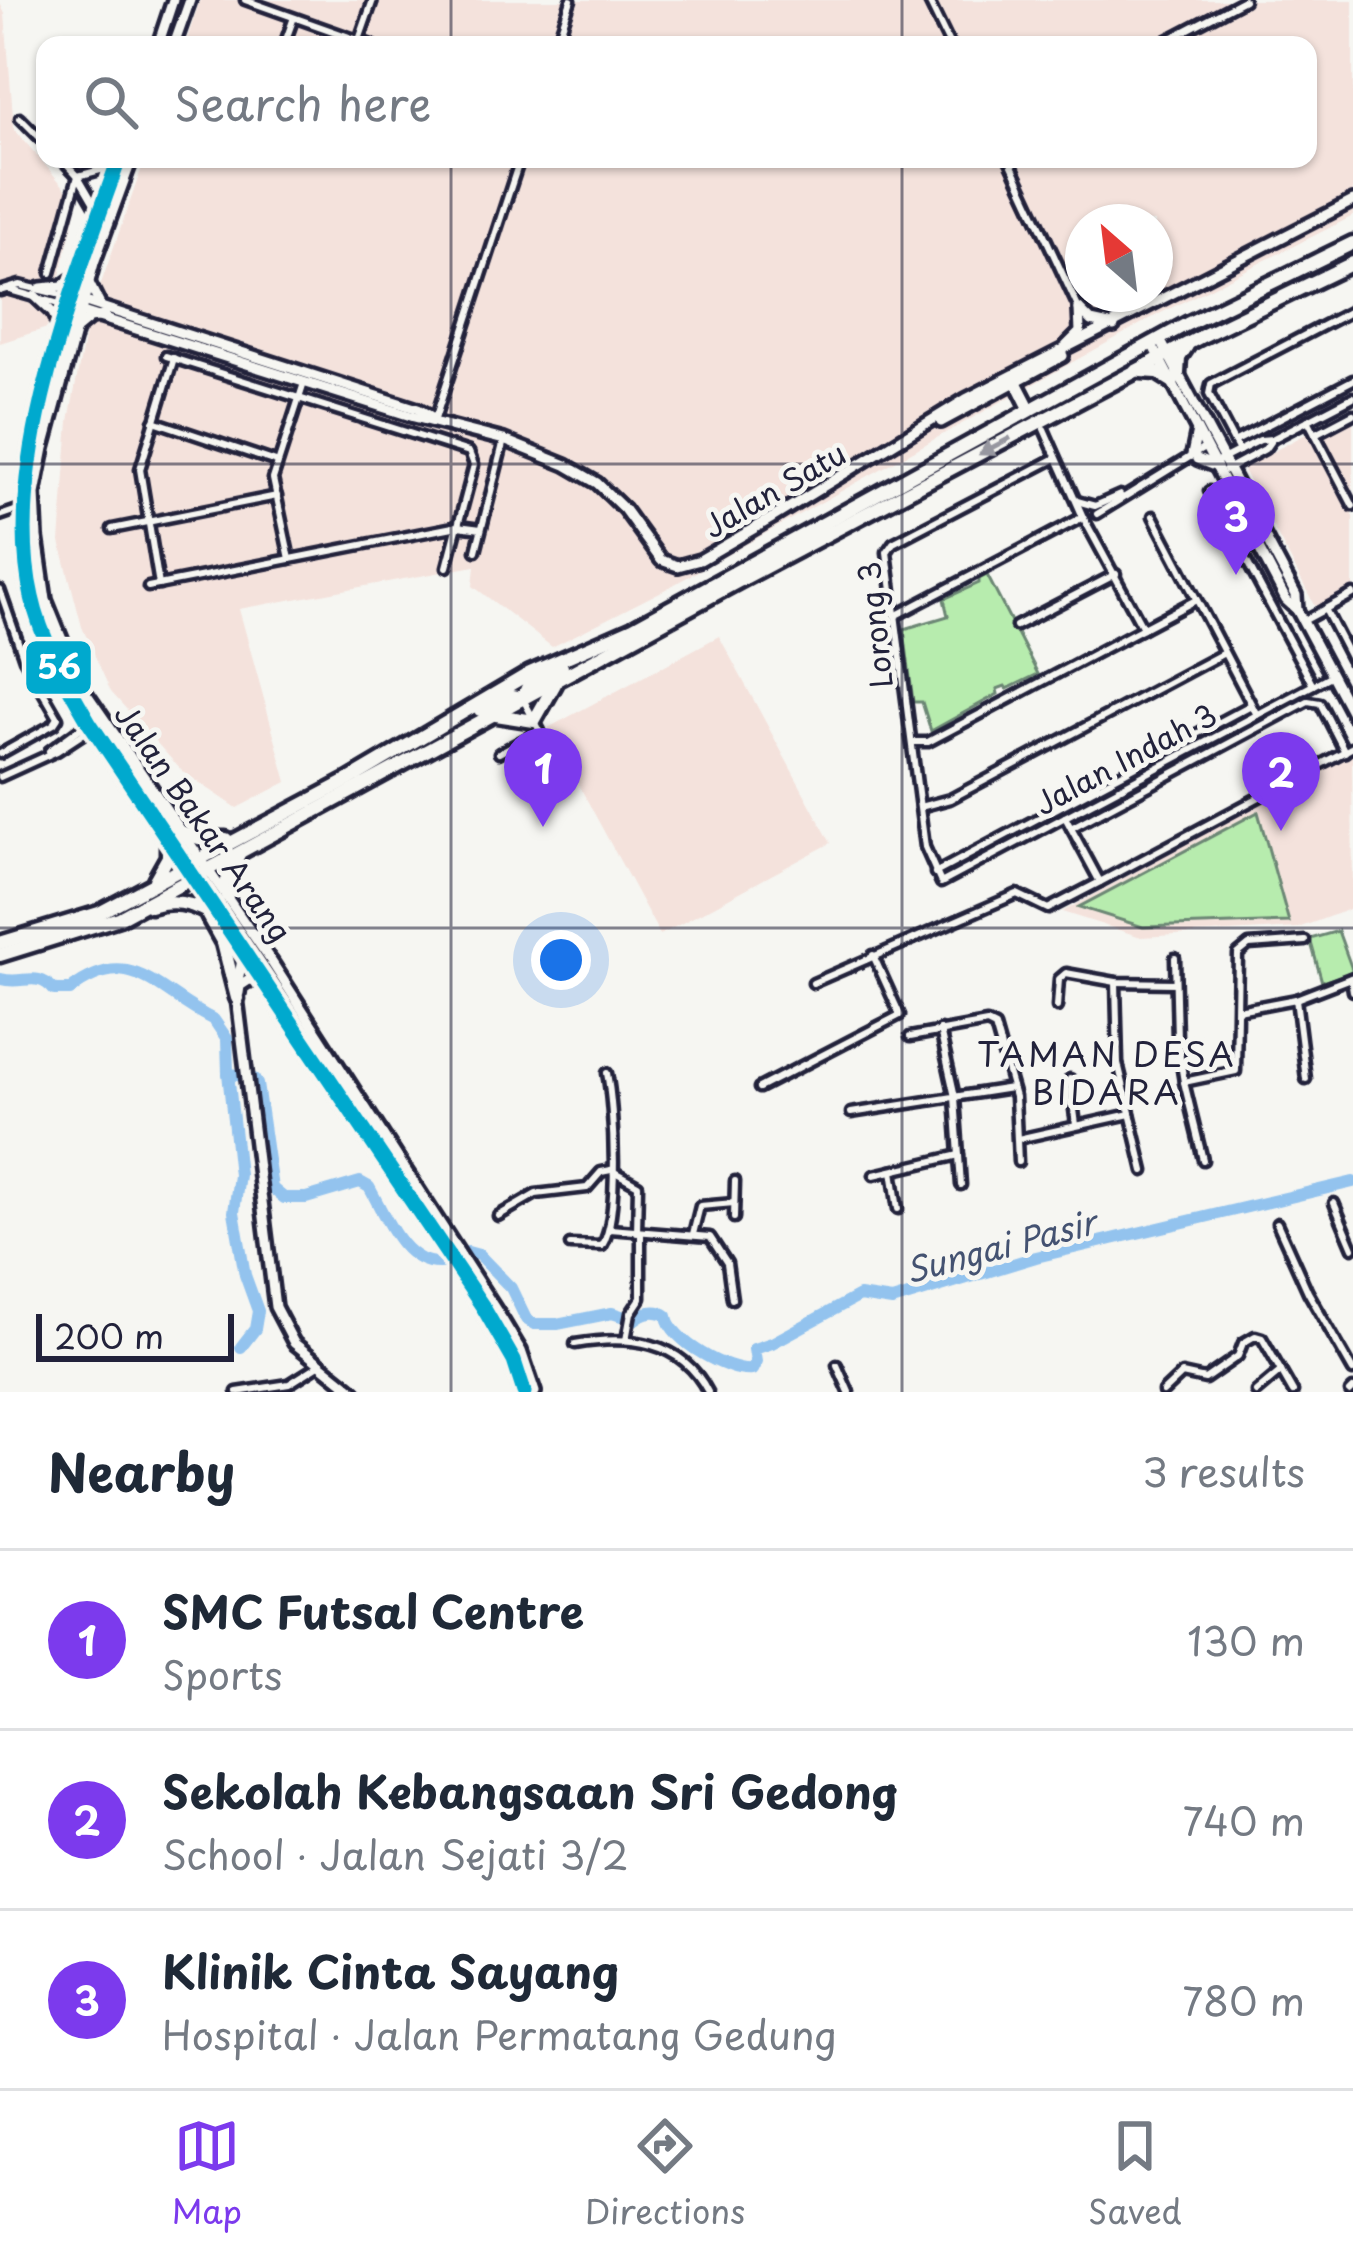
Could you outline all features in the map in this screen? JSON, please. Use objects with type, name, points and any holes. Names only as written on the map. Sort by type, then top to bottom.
[{"type":"highway","points":[[523,699],[532,683],[1060,393],[1353,243]]},
{"type":"highway","points":[[1324,258],[1332,273]]},
{"type":"highway","points":[[1060,393],[1192,341],[1353,263]]},
{"type":"highway","points":[[150,886],[174,837],[240,843],[493,715],[1136,372],[1248,297]]},
{"type":"highway","points":[[1136,372],[1175,377],[1179,358],[1192,341]]},
{"type":"highway","points":[[119,917],[196,867],[530,673],[633,628]]},
{"type":"highway","points":[[493,715],[534,721],[560,679]]},
{"type":"highway","points":[[418,736],[500,700],[523,699]]},
{"type":"highway","points":[[227,896],[240,843]]},
{"type":"highway","points":[[0,943],[99,913],[196,867]]},
{"type":"highway","points":[[0,955],[166,901],[200,906],[226,923]]},
{"type":"highway","points":[[200,906],[224,943],[237,998]]},
{"type":"main road","points":[[161,36],[173,0]]},
{"type":"main road","points":[[177,36],[190,0]]},
{"type":"main road","name":"Jalan Bakar Arang","points":[[116,168],[80,273],[77,328],[35,494],[37,537],[46,600],[80,684],[174,837]]},
{"type":"main road","name":"Jalan Bakar Arang","points":[[129,168],[89,283],[62,335],[33,440],[23,508],[26,564],[44,638],[91,724],[196,867],[226,923],[521,1351],[535,1392]]},
{"type":"main road","name":"Jalan Satu","points":[[77,305],[414,417],[504,440],[566,465],[597,483],[624,509],[661,560],[678,566],[700,560],[1014,379],[1353,201]]},
{"type":"main road","points":[[62,335],[38,292],[62,286],[80,273]]},
{"type":"main road","points":[[77,328],[103,312],[89,283]]},
{"type":"main road","points":[[1061,351],[1080,332],[1079,312]]},
{"type":"main road","points":[[1083,312],[1097,324],[1114,326]]},
{"type":"main road","name":"Jalan Satu","points":[[1014,379],[1077,345]]},
{"type":"main road","points":[[1162,352],[1286,600],[1300,615],[1353,716]]},
{"type":"main road","points":[[1175,377],[1198,430],[1296,595],[1300,615]]},
{"type":"main road","points":[[1198,430],[1194,457],[1217,458]]},
{"type":"main road","name":"Jalan Bakar Arang","points":[[196,867],[227,896],[447,1246]]},
{"type":"main road","points":[[244,948],[237,998],[274,1307],[286,1333],[356,1392]]},
{"type":"main road","points":[[237,998],[244,982],[268,982]]},
{"type":"main road","name":"Jalan Bakar Arang","points":[[465,1272],[500,1334],[524,1392]]},
{"type":"street","points":[[244,0],[346,36]]},
{"type":"street","points":[[360,36],[373,0]]},
{"type":"street","points":[[559,36],[571,0]]},
{"type":"street","points":[[928,0],[946,36]]},
{"type":"street","points":[[1175,36],[1244,0]]},
{"type":"street","points":[[287,36],[293,19]]},
{"type":"street","points":[[20,118],[36,133]]},
{"type":"street","points":[[70,168],[99,212]]},
{"type":"street","points":[[78,176],[101,168]]},
{"type":"street","points":[[435,419],[517,168]]},
{"type":"street","points":[[1013,168],[1065,279]]},
{"type":"street","points":[[51,273],[78,176]]},
{"type":"street","points":[[3,290],[20,285],[77,305]]},
{"type":"street","points":[[1239,451],[1209,394],[1211,384],[1353,310]]},
{"type":"street","points":[[1081,312],[1094,337]]},
{"type":"street","points":[[159,585],[140,470],[170,357],[470,452],[474,465],[447,567]]},
{"type":"street","points":[[290,559],[273,478],[305,378]]},
{"type":"street","points":[[1014,379],[1027,404]]},
{"type":"street","points":[[1234,442],[1353,380]]},
{"type":"street","points":[[1217,458],[1272,439],[1353,397]]},
{"type":"street","points":[[1315,434],[1353,414]]},
{"type":"street","points":[[1308,420],[1349,489],[1353,506]]},
{"type":"street","points":[[154,422],[277,462]]},
{"type":"street","points":[[1041,430],[1143,628]]},
{"type":"street","points":[[1095,533],[1097,514],[1178,465],[1194,457],[1217,458],[1264,449],[1272,439]]},
{"type":"street","points":[[476,551],[504,440]]},
{"type":"street","name":"Lorong 3","points":[[941,883],[925,847],[889,547],[1056,457]]},
{"type":"street","points":[[1075,498],[1095,506],[1136,488]]},
{"type":"street","points":[[1208,491],[1313,685]]},
{"type":"street","points":[[112,529],[277,496]]},
{"type":"street","points":[[1075,498],[1085,513],[1097,514]]},
{"type":"street","points":[[0,517],[23,508]]},
{"type":"street","points":[[1153,516],[1256,715]]},
{"type":"street","points":[[896,616],[1083,517]]},
{"type":"street","points":[[148,587],[458,526],[481,529]]},
{"type":"street","points":[[1256,579],[1272,572]]},
{"type":"street","points":[[1016,626],[1116,574]]},
{"type":"street","points":[[0,590],[24,658],[58,718],[0,754]]},
{"type":"street","points":[[1300,615],[1325,609],[1353,594]]},
{"type":"street","points":[[913,742],[928,742],[1196,599]]},
{"type":"street","points":[[1325,609],[1353,663]]},
{"type":"street","points":[[920,806],[950,800],[1224,653]]},
{"type":"street","name":"Jalan Indah 3","points":[[941,883],[1332,675]]},
{"type":"street","points":[[499,753],[540,731],[523,699]]},
{"type":"street","points":[[813,983],[1017,894],[1048,909],[1349,750],[1320,703],[1308,701],[1071,828]]},
{"type":"street","points":[[935,873],[1251,705]]},
{"type":"street","points":[[0,777],[91,724]]},
{"type":"street","points":[[1065,817],[1100,882]]},
{"type":"street","points":[[1184,1082],[1236,1071],[1238,954],[1249,945],[1304,941]]},
{"type":"street","points":[[759,1088],[900,1015],[873,955]]},
{"type":"street","points":[[1175,958],[1178,1053],[1203,1160]]},
{"type":"street","points":[[1057,1006],[1059,979],[1066,973],[1116,982],[1175,983]]},
{"type":"street","points":[[1238,1010],[1296,999],[1352,978],[1353,991]]},
{"type":"street","points":[[1116,982],[1118,1063],[1144,1171]]},
{"type":"street","points":[[1296,999],[1306,1079]]},
{"type":"street","points":[[910,1036],[993,1025],[1011,1088],[1018,1162]]},
{"type":"street","points":[[940,1030],[955,1097],[961,1185]]},
{"type":"street","points":[[570,1245],[602,1246],[610,1229],[614,1197],[607,1073]]},
{"type":"street","points":[[1070,1079],[1076,1125]]},
{"type":"street","points":[[851,1113],[1011,1088]]},
{"type":"street","points":[[1018,1138],[1130,1114]]},
{"type":"street","points":[[874,1175],[959,1155]]},
{"type":"street","points":[[498,1216],[536,1194],[586,1188],[601,1172],[611,1169],[638,1185],[641,1298],[630,1317],[626,1340]]},
{"type":"street","points":[[892,1171],[898,1209]]},
{"type":"street","points":[[734,1218],[735,1181]]},
{"type":"street","points":[[693,1234],[700,1206],[734,1203]]},
{"type":"street","points":[[1334,1204],[1353,1248]]},
{"type":"street","points":[[1277,1223],[1308,1292],[1353,1371]]},
{"type":"street","points":[[610,1229],[710,1237],[725,1259],[732,1299]]},
{"type":"street","points":[[1163,1392],[1182,1374],[1203,1381],[1238,1356],[1246,1340],[1255,1336],[1262,1338],[1293,1392]]},
{"type":"street","points":[[575,1344],[626,1340],[670,1349],[697,1372],[708,1392]]},
{"type":"street","points":[[237,1392],[270,1390],[299,1380],[319,1365]]},
{"type":"street","points":[[837,1365],[849,1392]]},
{"type":"street","points":[[1256,1392],[1281,1371]]},
{"type":"shaded area","points":[[200,0],[1353,0],[1353,216],[1173,307],[1173,204],[1065,204],[1065,312],[1163,312],[664,590],[552,647],[473,586],[475,566],[239,609],[287,782],[237,808],[182,771],[111,692],[82,627],[60,542],[69,421],[87,323],[142,168],[1317,168],[1317,36],[188,36]]},
{"type":"shaded area","points":[[0,3],[5,14],[14,129],[36,154],[36,168],[48,168],[78,203],[47,328],[0,343]]},
{"type":"shaded area","points":[[1353,409],[1353,591],[1317,610],[1242,468]]},
{"type":"shaded area","points":[[719,636],[831,843],[660,935],[548,728]]},
{"type":"shaded area","points":[[1352,752],[1353,908],[1298,928],[1141,937],[1062,912]]},
{"type":"green space","points":[[987,575],[1038,674],[997,689],[998,694],[931,731],[922,702],[913,702],[904,629],[948,616],[944,599]]},
{"type":"green space","points":[[1258,812],[1289,922],[1143,927],[1079,907]]},
{"type":"green space","points":[[1338,931],[1353,972],[1322,982],[1310,939]]},
{"type":"waterway","name":"Sungai Pasir","points":[[1,979],[36,979],[54,990],[70,990],[111,971],[144,977],[214,1020],[227,1039],[228,1073],[254,1079],[272,1188],[284,1198],[306,1198],[360,1182],[369,1187],[396,1236],[415,1256],[440,1263],[468,1252],[479,1255],[511,1288],[526,1319],[534,1324],[612,1313],[634,1320],[659,1312],[689,1344],[715,1361],[742,1370],[752,1370],[754,1349],[859,1296],[892,1301],[1036,1257],[1353,1182]]},
{"type":"waterway","points":[[228,1073],[239,1175],[234,1212],[245,1275],[258,1311],[255,1329],[241,1347]]},
{"type":"transit line","name":"56","points":[[116,168],[64,318],[35,433],[25,545],[36,614],[89,722],[483,1307],[514,1361],[524,1392]]},
{"type":"place","name":"Klinik Cinta Sayang","points":[[1236,575]]},
{"type":"place","name":"SMC Futsal Centre","points":[[543,827]]},
{"type":"place","name":"Sekolah Kebangsaan Sri Gedong","points":[[1281,831]]},
{"type":"district","name":"TAMAN DESA BIDARA","points":[[1107,1072]]}]
